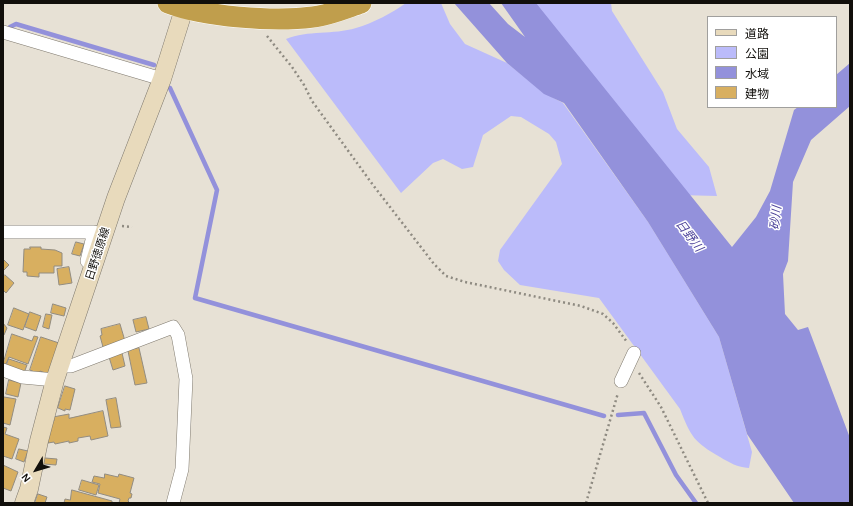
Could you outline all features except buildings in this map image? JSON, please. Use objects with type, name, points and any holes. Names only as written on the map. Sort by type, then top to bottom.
[{"type":"highway","points":[[179,5],[253,18],[314,17],[361,3]]},
{"type":"main road","name":"日野徳原線","points":[[24,503],[29,489],[38,441],[58,373],[116,198],[162,79],[179,5]]},
{"type":"street","points":[[3,32],[162,79]]},
{"type":"street","points":[[4,232],[94,232],[86,268],[92,272]]},
{"type":"street","points":[[3,370],[22,377],[58,373],[71,366],[173,327],[178,335],[186,379],[182,469],[173,503]]},
{"type":"street","points":[[621,381],[634,353]]},
{"type":"path","points":[[253,18],[292,67],[304,85],[312,101],[373,185],[434,264],[446,276],[501,290],[581,306],[603,314],[613,323],[634,353],[638,372],[661,408],[708,503]]},
{"type":"path","points":[[586,503],[621,381]]},
{"type":"green space","points":[[406,3],[441,3],[450,24],[465,44],[507,63],[544,93],[563,103],[648,222],[719,337],[752,452],[749,468],[737,466],[727,461],[711,452],[694,438],[680,409],[599,298],[520,285],[504,270],[498,261],[500,250],[562,164],[556,142],[549,134],[521,117],[511,116],[483,135],[473,167],[462,169],[443,159],[433,163],[401,193],[286,39],[303,34],[356,28],[382,17]]},
{"type":"green space","points":[[517,3],[611,3],[612,11],[663,92],[677,129],[709,167],[717,196],[679,195]]},
{"type":"water","points":[[454,3],[489,3],[508,24],[525,37],[501,3],[536,3],[732,247],[756,217],[770,191],[794,110],[797,108],[837,108],[837,74],[850,63],[850,106],[811,140],[793,182],[788,261],[783,274],[785,314],[798,330],[808,327],[850,438],[850,503],[794,503],[747,434],[719,337],[648,222],[564,103],[544,94],[507,63]]},
{"type":"waterway","points":[[10,27],[16,24],[154,65]]},
{"type":"waterway","points":[[170,88],[217,190],[195,298],[604,416]]},
{"type":"waterway","points":[[618,415],[644,413],[676,475],[696,503]]},
{"type":"water label","name":"砂川","points":[[776,218]]},
{"type":"water label","name":"日野川","points":[[689,236]]}]
